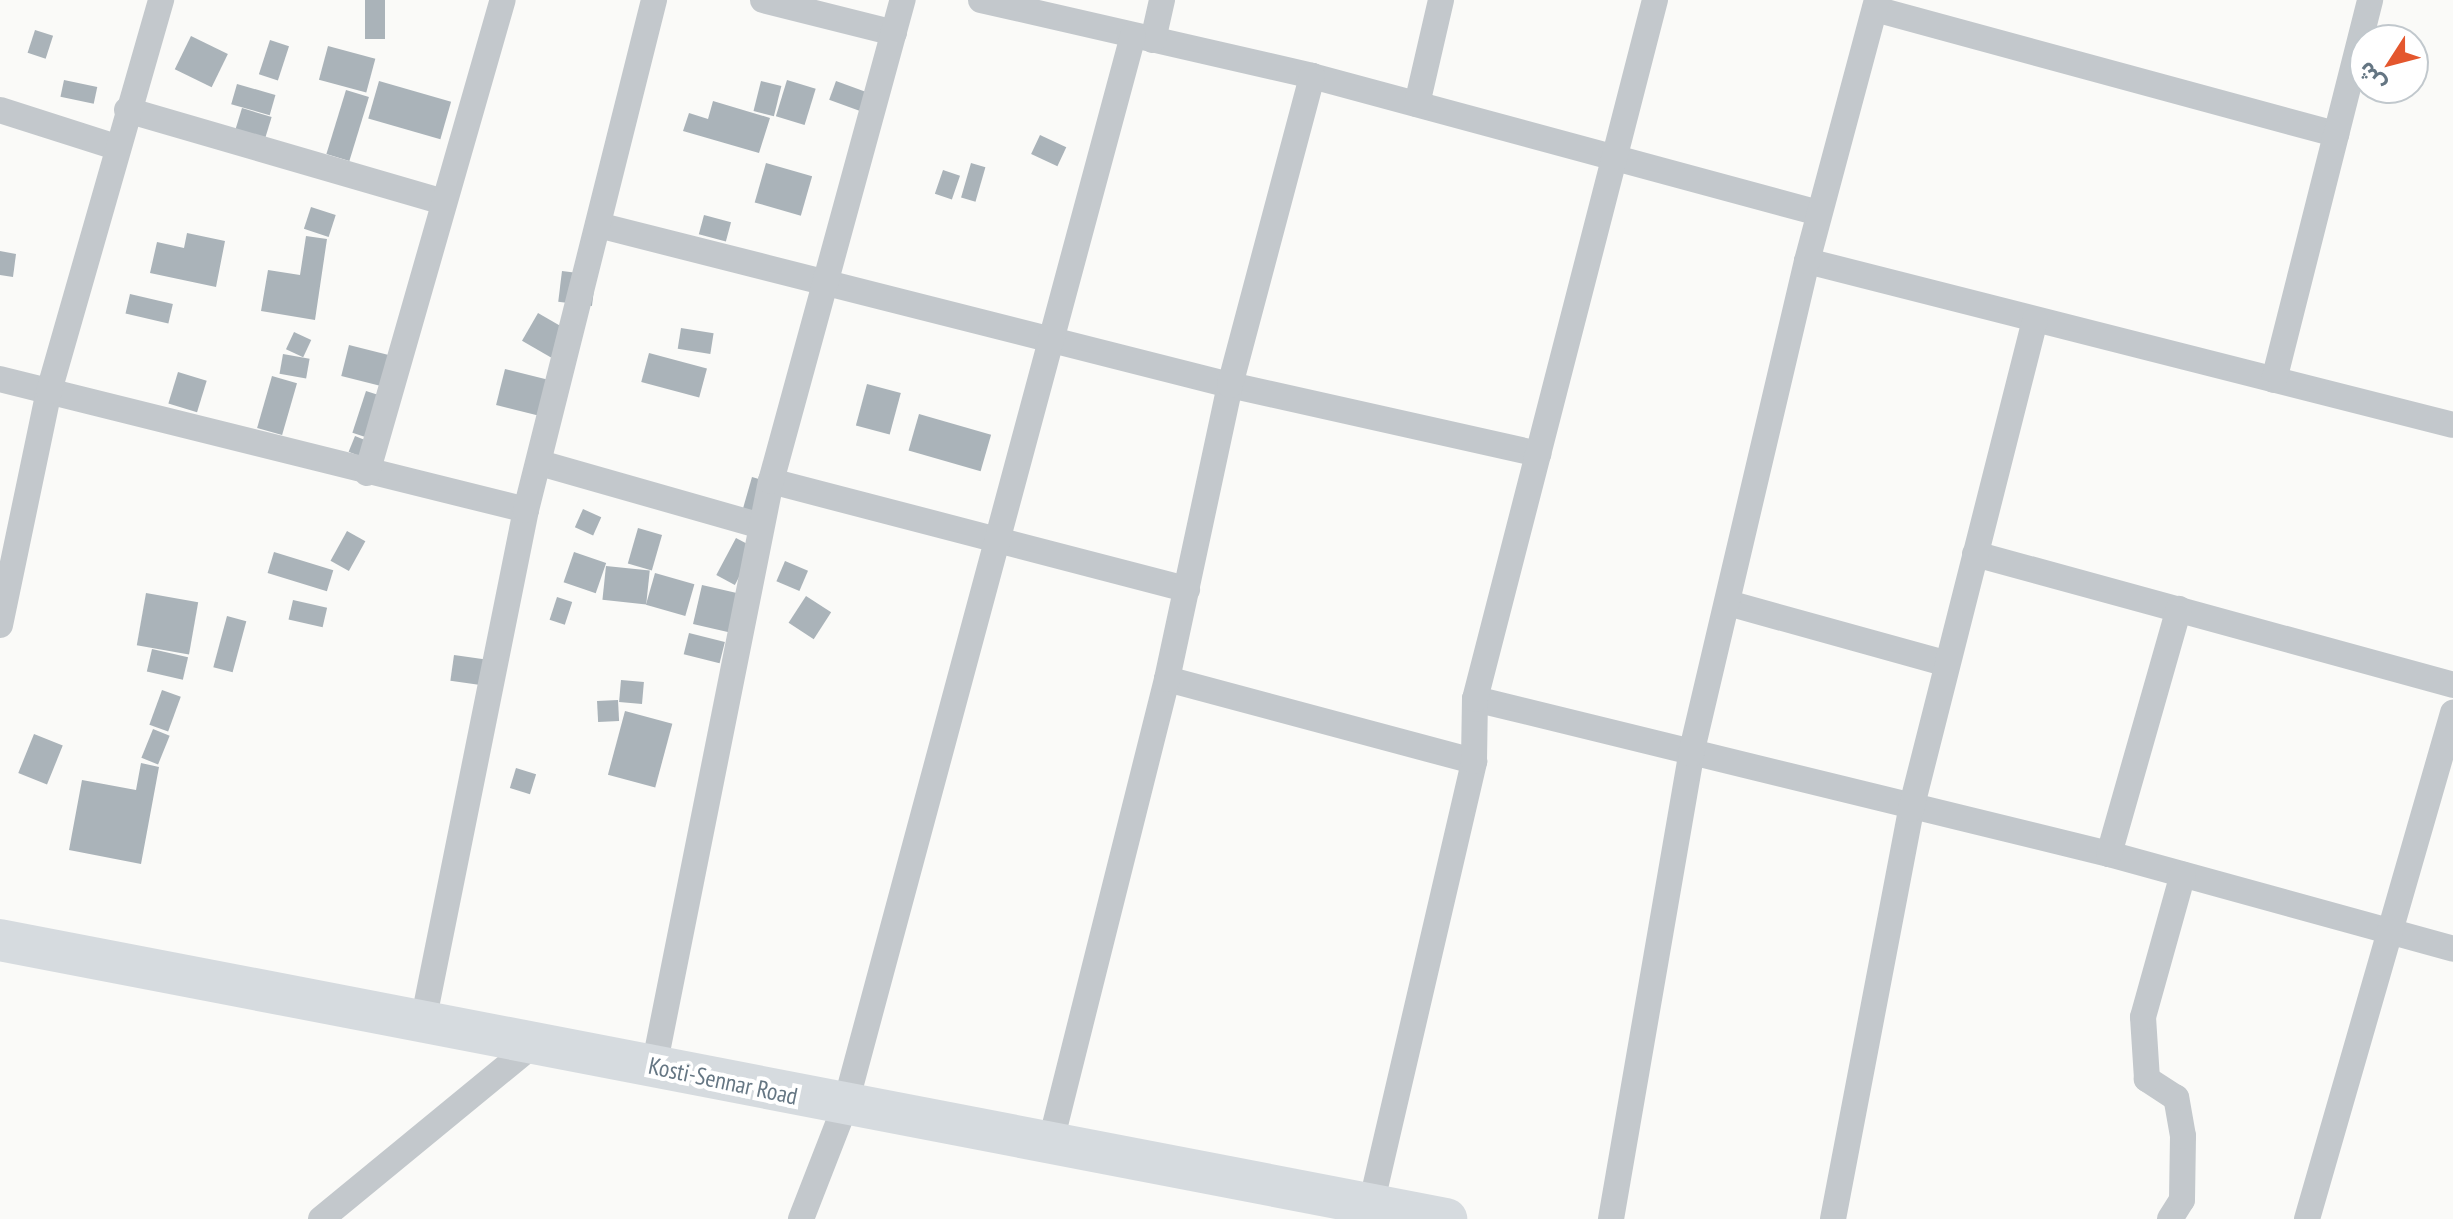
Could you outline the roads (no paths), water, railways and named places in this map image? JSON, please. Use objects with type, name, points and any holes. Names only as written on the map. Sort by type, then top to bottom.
[{"type":"highway","name":"Kosti-Sennar Road","points":[[0,940],[845,1106],[1446,1219]]},
{"type":"street","points":[[0,625],[49,391],[116,147],[161,0]]},
{"type":"street","points":[[367,473],[441,201],[503,0]]},
{"type":"street","points":[[423,1022],[526,510],[654,0]]},
{"type":"street","points":[[763,0],[894,33]]},
{"type":"street","points":[[654,1067],[771,481],[903,0]]},
{"type":"street","points":[[981,0],[1312,76],[1621,155],[1819,213]]},
{"type":"street","points":[[813,1211],[845,1106],[996,536],[1143,38],[1162,0]]},
{"type":"street","points":[[1417,104],[1441,0]]},
{"type":"street","points":[[1371,1205],[1474,761],[1475,699],[1538,454],[1621,155],[1655,0]]},
{"type":"street","points":[[2274,380],[2370,0]]},
{"type":"street","points":[[1611,1219],[1691,754],[1807,261],[1876,4],[2336,134]]},
{"type":"street","points":[[1050,1145],[1167,679],[1230,385],[1312,76]]},
{"type":"street","points":[[0,110],[116,147]]},
{"type":"street","points":[[127,110],[441,201]]},
{"type":"street","points":[[598,225],[1230,385],[1538,454]]},
{"type":"street","points":[[1807,261],[2453,425]]},
{"type":"street","points":[[1833,1219],[1911,809],[1945,663],[2035,320]]},
{"type":"street","points":[[0,379],[367,473],[526,510]]},
{"type":"street","points":[[540,463],[761,526]]},
{"type":"street","points":[[771,481],[996,536],[1187,589]]},
{"type":"street","points":[[1975,554],[2453,685]]},
{"type":"street","points":[[1728,603],[1945,663]]},
{"type":"street","points":[[2109,854],[2179,609]]},
{"type":"street","points":[[1167,679],[1474,761]]},
{"type":"street","points":[[1475,699],[1911,809],[2109,854],[2453,949]]},
{"type":"street","points":[[2307,1219],[2453,713]]},
{"type":"street","points":[[2170,1219],[2182,1200],[2183,1136],[2176,1098],[2147,1079],[2143,1017],[2183,874]]},
{"type":"street","points":[[321,1219],[535,1043]]}]
